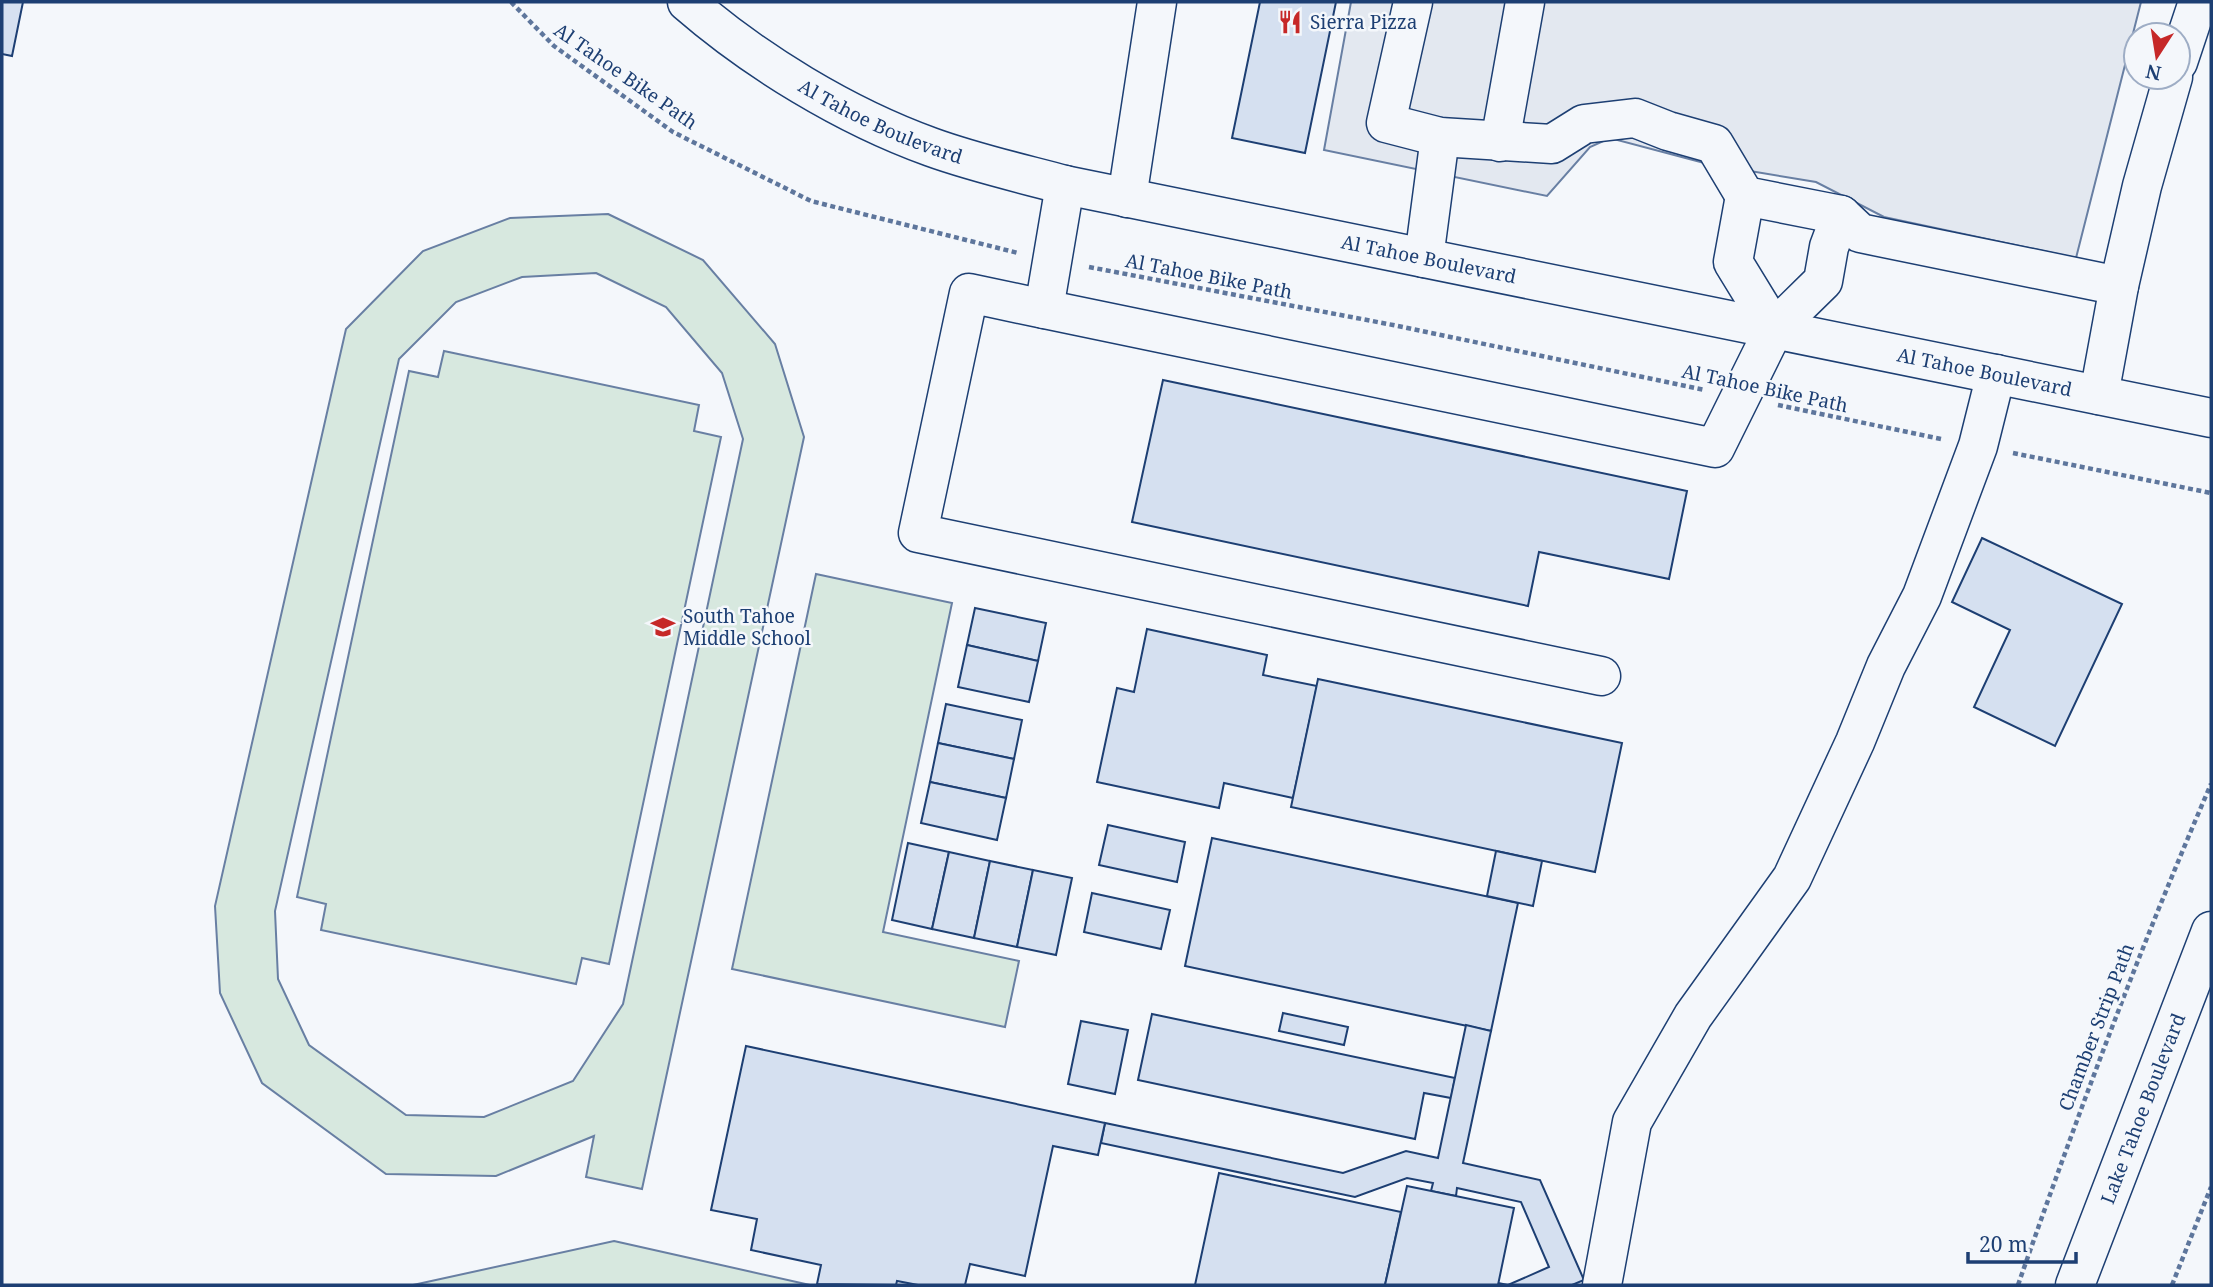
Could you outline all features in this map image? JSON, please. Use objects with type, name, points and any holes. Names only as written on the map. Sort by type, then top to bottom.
[{"type":"main road","name":"Al Tahoe Boulevard","points":[[687,2],[710,22],[788,75],[859,116],[929,146],[990,166],[1065,185],[2211,418]]},
{"type":"main road","points":[[1128,198],[1157,2]]},
{"type":"main road","points":[[1413,2],[1386,123],[1440,137],[1552,144],[1584,124],[1635,118],[1714,144],[1745,196],[1733,261],[1774,329]]},
{"type":"main road","points":[[1500,142],[1525,2]]},
{"type":"main road","points":[[2192,21],[2198,2]]},
{"type":"main road","points":[[2099,395],[2119,286],[2142,186],[2169,91]]},
{"type":"main road","points":[[1424,258],[1440,137]]},
{"type":"main road","points":[[1044,309],[1065,185]]},
{"type":"main road","points":[[1745,196],[1841,215],[1860,233],[2119,286]]},
{"type":"main road","points":[[1601,676],[918,533],[969,293],[1716,448],[1774,329],[1823,281],[1829,247],[1841,215]]},
{"type":"main road","points":[[1602,1285],[1632,1122],[1693,1016],[1792,878],[1855,742],[1886,666],[1922,596],[1978,446],[1996,374]]},
{"type":"main road","name":"Lake Tahoe Boulevard","points":[[2075,1285],[2211,931]]},
{"type":"path","name":"Al Tahoe Bike Path","points":[[511,2],[554,46],[673,132],[811,201],[1004,250],[1406,328],[1945,440]]},
{"type":"path","points":[[2009,453],[2211,493]]},
{"type":"path","name":"Chamber Strip Path","points":[[2018,1285],[2073,1126],[2140,952],[2211,784]]},
{"type":"path","points":[[2172,1285],[2211,1187]]},
{"type":"shaded area","points":[[1351,2],[2141,2],[2136,21],[2122,21],[2122,77],[2076,258],[1884,217],[1816,182],[1708,164],[1610,138],[1590,147],[1547,196],[1324,150]]},
{"type":"shaded area","points":[[608,214],[703,260],[775,344],[804,437],[642,1189],[586,1177],[594,1136],[496,1176],[386,1174],[262,1083],[220,993],[215,906],[346,329],[423,251],[510,218]],"holes":[[[596,273],[666,307],[722,373],[743,439],[623,1004],[573,1081],[484,1117],[406,1115],[309,1045],[278,979],[275,911],[399,359],[456,302],[522,277]]]},
{"type":"shaded area","points":[[444,351],[699,405],[694,431],[721,437],[609,964],[582,958],[576,984],[321,930],[326,904],[297,897],[409,371],[438,377]]},
{"type":"shaded area","points":[[816,574],[952,603],[883,932],[1019,961],[1005,1027],[732,969]]},
{"type":"shaded area","points":[[614,1241],[810,1285],[413,1285]]},
{"type":"building","points":[[2,2],[23,2],[12,56],[2,54]]},
{"type":"building","points":[[1260,2],[1336,2],[1305,153],[1232,138]]},
{"type":"building","points":[[1163,380],[1687,491],[1669,579],[1539,552],[1528,606],[1132,522]]},
{"type":"building","points":[[1982,538],[2122,604],[2055,746],[1974,707],[2010,630],[1952,602]]},
{"type":"building","points":[[975,608],[1046,623],[1038,661],[967,645]]},
{"type":"building","points":[[1147,629],[1267,655],[1263,675],[1317,686],[1293,798],[1224,783],[1219,808],[1097,782],[1117,688],[1134,692]]},
{"type":"building","points":[[967,645],[1038,661],[1029,702],[958,687]]},
{"type":"building","points":[[1318,679],[1622,743],[1595,872],[1291,807]]},
{"type":"building","points":[[946,704],[1022,720],[1014,759],[938,743]]},
{"type":"building","points":[[938,743],[1014,759],[1006,798],[930,782]]},
{"type":"building","points":[[930,782],[1006,798],[997,840],[921,823]]},
{"type":"building","points":[[1108,825],[1185,842],[1177,882],[1099,865]]},
{"type":"building","points":[[1212,838],[1518,903],[1491,1031],[1185,966]]},
{"type":"building","points":[[908,843],[949,852],[932,929],[892,920]]},
{"type":"building","points":[[1496,851],[1542,861],[1533,906],[1487,896]]},
{"type":"building","points":[[949,852],[990,861],[974,938],[932,929]]},
{"type":"building","points":[[990,861],[1033,870],[1017,947],[974,938]]},
{"type":"building","points":[[1033,870],[1072,878],[1056,955],[1017,947]]},
{"type":"building","points":[[1092,893],[1170,910],[1161,949],[1084,932]]},
{"type":"building","points":[[1283,1013],[1348,1027],[1344,1045],[1279,1031]]},
{"type":"building","points":[[1152,1014],[1455,1078],[1451,1098],[1424,1093],[1415,1139],[1138,1080]]},
{"type":"building","points":[[1081,1021],[1128,1030],[1115,1094],[1068,1084]]},
{"type":"building","points":[[1466,1025],[1491,1031],[1463,1163],[1540,1180],[1584,1280],[1572,1285],[1508,1285],[1549,1267],[1521,1202],[1457,1188],[1456,1196],[1431,1191],[1433,1183],[1407,1178],[1355,1197],[1101,1143],[1105,1123],[1343,1173],[1406,1151],[1438,1158]]},
{"type":"building","points":[[746,1046],[1105,1123],[1098,1155],[1053,1146],[1025,1276],[970,1264],[965,1285],[918,1285],[897,1281],[896,1285],[817,1284],[821,1265],[751,1250],[757,1219],[711,1210]]},
{"type":"building","points":[[1219,1173],[1401,1212],[1385,1285],[1195,1285]]},
{"type":"building","points":[[1407,1186],[1514,1208],[1498,1285],[1385,1285]]},
{"type":"place","name":"Sierra Pizza","points":[[1290,22]]},
{"type":"place","name":"South Tahoe Middle School","points":[[663,627]]}]
